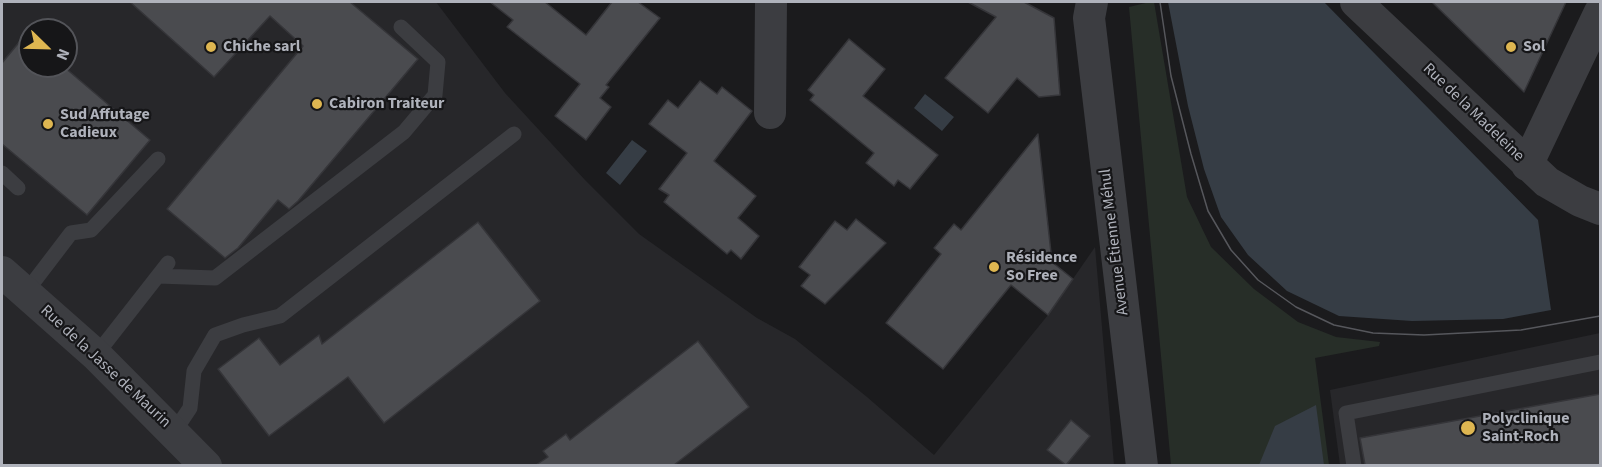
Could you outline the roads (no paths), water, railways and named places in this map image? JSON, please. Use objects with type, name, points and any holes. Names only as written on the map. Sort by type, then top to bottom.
[{"type":"street","points":[[770,113],[771,2]]},
{"type":"street","name":"Rue de la Madeleine","points":[[1356,2],[1547,182],[1580,201],[1600,209]]},
{"type":"street","name":"Avenue Étienne Méhul","points":[[1087,7],[1142,465]]},
{"type":"street","points":[[1527,165],[1600,12]]},
{"type":"street","name":"Rue de la Jasse de Maurin","points":[[2,272],[96,355],[206,465]]},
{"type":"lane","points":[[158,276],[215,278],[404,132],[435,95],[438,62],[401,27]]},
{"type":"lane","points":[[174,432],[190,408],[194,371],[215,335],[280,316],[514,134]]},
{"type":"lane","points":[[26,292],[71,233],[91,230],[158,159]]},
{"type":"lane","points":[[2,173],[18,188]]},
{"type":"lane","points":[[96,355],[168,263]]},
{"type":"lane","points":[[1354,465],[1346,413],[1600,362]]},
{"type":"tram line","points":[[1160,2],[1171,76],[1208,211],[1231,250],[1258,280],[1296,307],[1334,325],[1373,333],[1424,335],[1521,330],[1600,316]]},
{"type":"place","name":"Chiche sarl","points":[[211,47]]},
{"type":"place","name":"Sol","points":[[1511,47]]},
{"type":"place","name":"Cabiron Traiteur","points":[[317,104]]},
{"type":"place","name":"Sud Affutage Cadieux","points":[[48,124]]},
{"type":"place","name":"Résidence So Free","points":[[994,267]]},
{"type":"place","name":"Polyclinique Saint-Roch","points":[[1468,428]]}]
